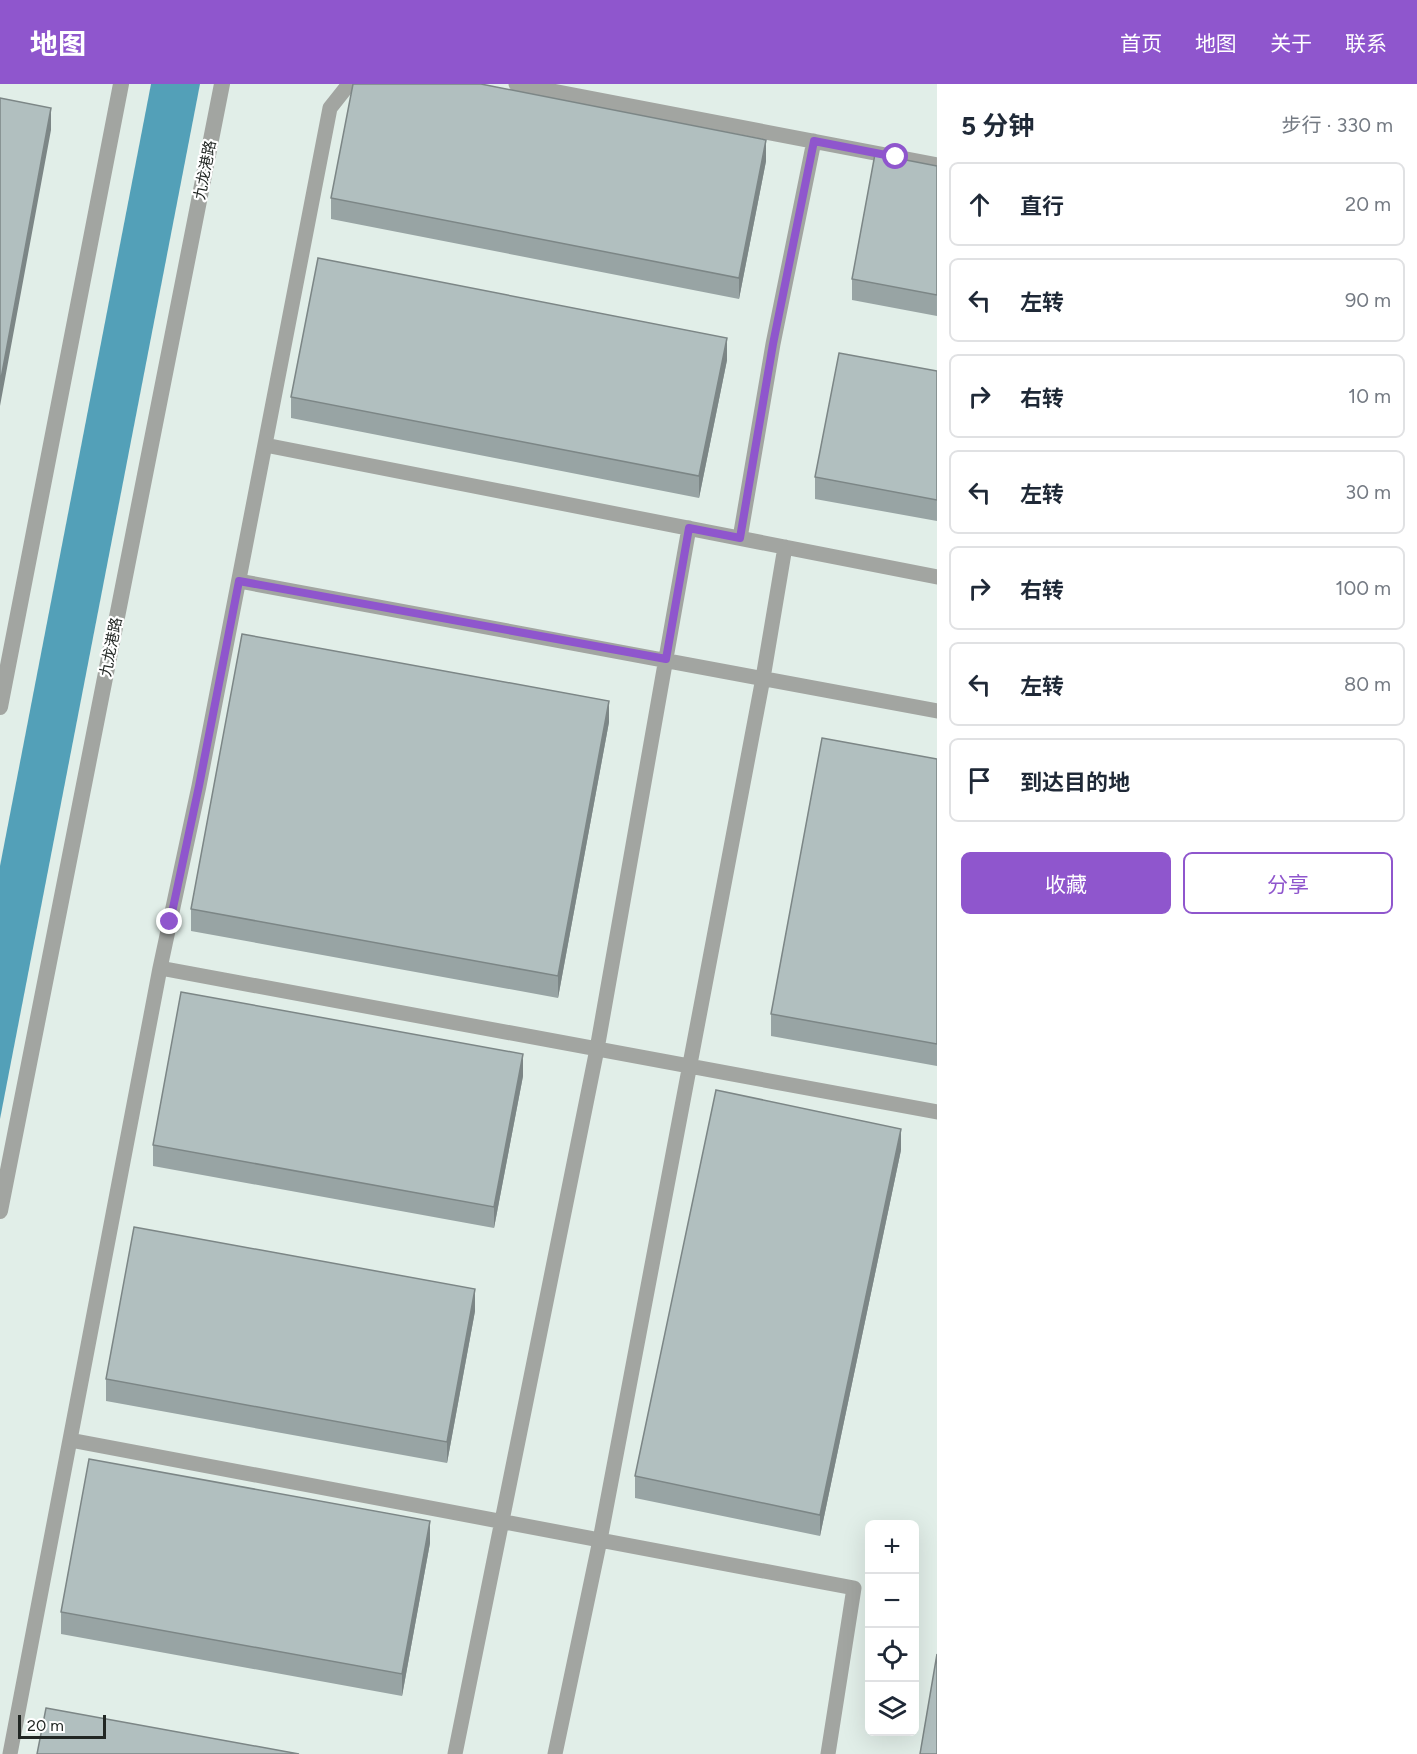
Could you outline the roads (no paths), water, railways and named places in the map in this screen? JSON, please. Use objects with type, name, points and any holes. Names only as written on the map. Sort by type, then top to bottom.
[{"type":"street","points":[[0,707],[121,84]]},
{"type":"street","name":"九龙港路","points":[[0,1211],[222,84]]},
{"type":"lane","points":[[10,1754],[160,968],[199,786],[330,108],[350,84]]},
{"type":"lane","points":[[516,84],[937,165]]},
{"type":"lane","points":[[740,538],[773,344],[814,141]]},
{"type":"lane","points":[[265,445],[937,577]]},
{"type":"lane","points":[[455,1754],[597,1049],[689,528]]},
{"type":"lane","points":[[555,1754],[600,1540],[763,678],[784,547]]},
{"type":"lane","points":[[239,581],[937,711]]},
{"type":"lane","points":[[160,968],[937,1112]]},
{"type":"lane","points":[[70,1440],[854,1588],[828,1754]]},
{"type":"water","points":[[151,84],[200,84],[0,1119],[0,866]]}]
